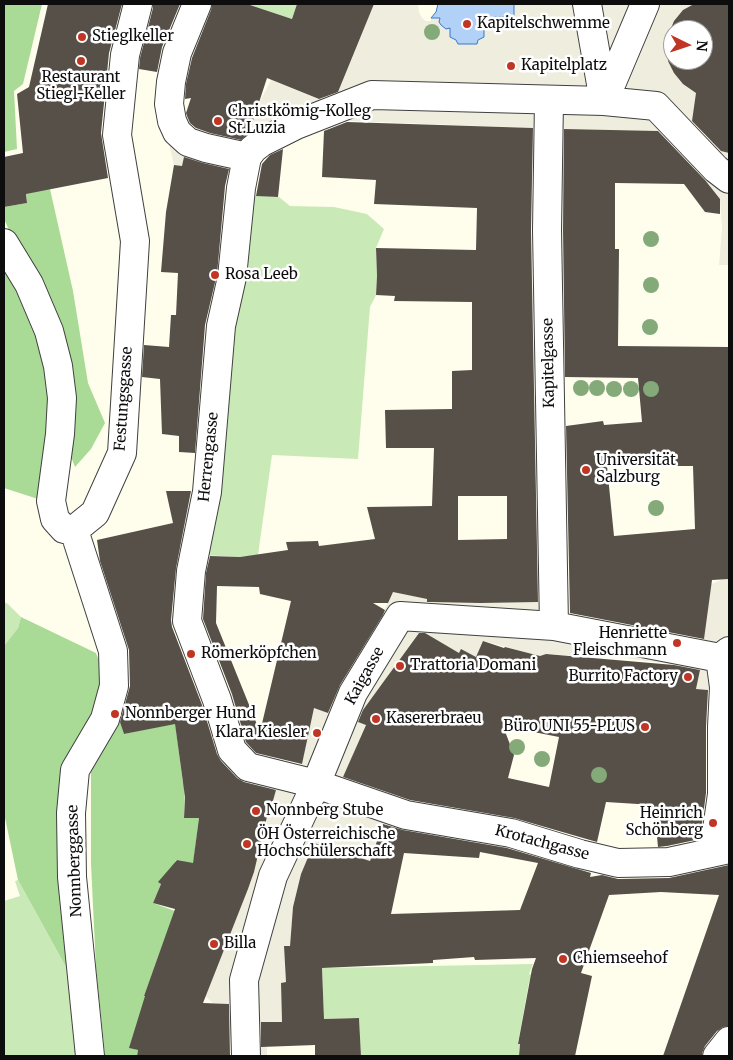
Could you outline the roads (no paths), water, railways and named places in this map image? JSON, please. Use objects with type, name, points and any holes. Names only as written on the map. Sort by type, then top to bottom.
[{"type":"street","name":"Festungsgasse","points":[[74,530],[94,513],[122,453],[135,241],[117,135],[125,55],[138,4]]},
{"type":"street","points":[[197,4],[177,53],[171,82],[170,104],[172,121],[177,132],[188,142],[206,148],[248,158],[253,150],[262,142],[296,125],[372,95],[604,101],[656,106],[716,169],[729,179]]},
{"type":"street","points":[[587,4],[604,101]]},
{"type":"street","points":[[604,101],[645,4]]},
{"type":"street","name":"Kapitelgasse","points":[[550,100],[540,230],[554,626]]},
{"type":"street","name":"Herrengasse","points":[[248,158],[241,188],[232,277],[222,326],[206,492],[192,571],[187,622],[217,700],[232,750],[248,767],[316,784]]},
{"type":"street","points":[[4,243],[29,284],[49,332],[58,366],[62,398],[60,434],[51,501],[55,519],[64,529],[74,530]]},
{"type":"street","name":"Nonnberggasse","points":[[74,530],[113,651],[114,686],[105,719],[75,770],[71,813],[72,877],[90,1056]]},
{"type":"street","name":"Kaigasse","points":[[246,1056],[244,980],[273,876],[316,784],[353,693],[400,616],[554,626],[727,653]]},
{"type":"street","points":[[722,850],[722,727],[727,653]]},
{"type":"street","name":"Krotachgasse","points":[[316,784],[406,815],[511,832],[580,854],[618,862],[669,862],[722,850]]},
{"type":"street","points":[[717,1056],[729,1041]]},
{"type":"water","name":"Kapitelschwemme","points":[[438,4],[514,4],[514,17],[495,17],[495,22],[490,28],[484,28],[484,37],[478,40],[477,44],[458,44],[456,40],[450,37],[450,28],[446,29],[441,25],[439,22],[440,18],[431,18],[436,12]]},
{"type":"place","name":"Kapitelschwemme","points":[[467,24]]},
{"type":"place","name":"Stieglkeller","points":[[82,37]]},
{"type":"place","name":"Restaurant Stiegl-Keller","points":[[81,61]]},
{"type":"place","name":"Kapitelplatz","points":[[511,66]]},
{"type":"place","name":"Christkömig-Kolleg St.Luzia","points":[[218,121]]},
{"type":"place","name":"Rosa Leeb","points":[[215,275]]},
{"type":"place","name":"Universität Salzburg","points":[[586,470]]},
{"type":"place","name":"Henriette Fleischmann","points":[[677,643]]},
{"type":"place","name":"Römerköpfchen","points":[[191,654]]},
{"type":"place","name":"Trattoria Domani","points":[[400,666]]},
{"type":"place","name":"Burrito Factory","points":[[688,677]]},
{"type":"place","name":"Nonnberger Hund","points":[[115,714]]},
{"type":"place","name":"Kasererbraeu","points":[[376,719]]},
{"type":"place","name":"Büro UNI 55-PLUS","points":[[645,727]]},
{"type":"place","name":"Klara Kiesler","points":[[317,733]]},
{"type":"place","name":"Nonnberg Stube","points":[[256,811]]},
{"type":"place","name":"Heinrich Schönberg","points":[[713,823]]},
{"type":"place","name":"ÖH Österreichische Hochschülerschaft","points":[[247,844]]},
{"type":"place","name":"Billa","points":[[214,944]]},
{"type":"place","name":"Chiemseehof","points":[[563,959]]}]
